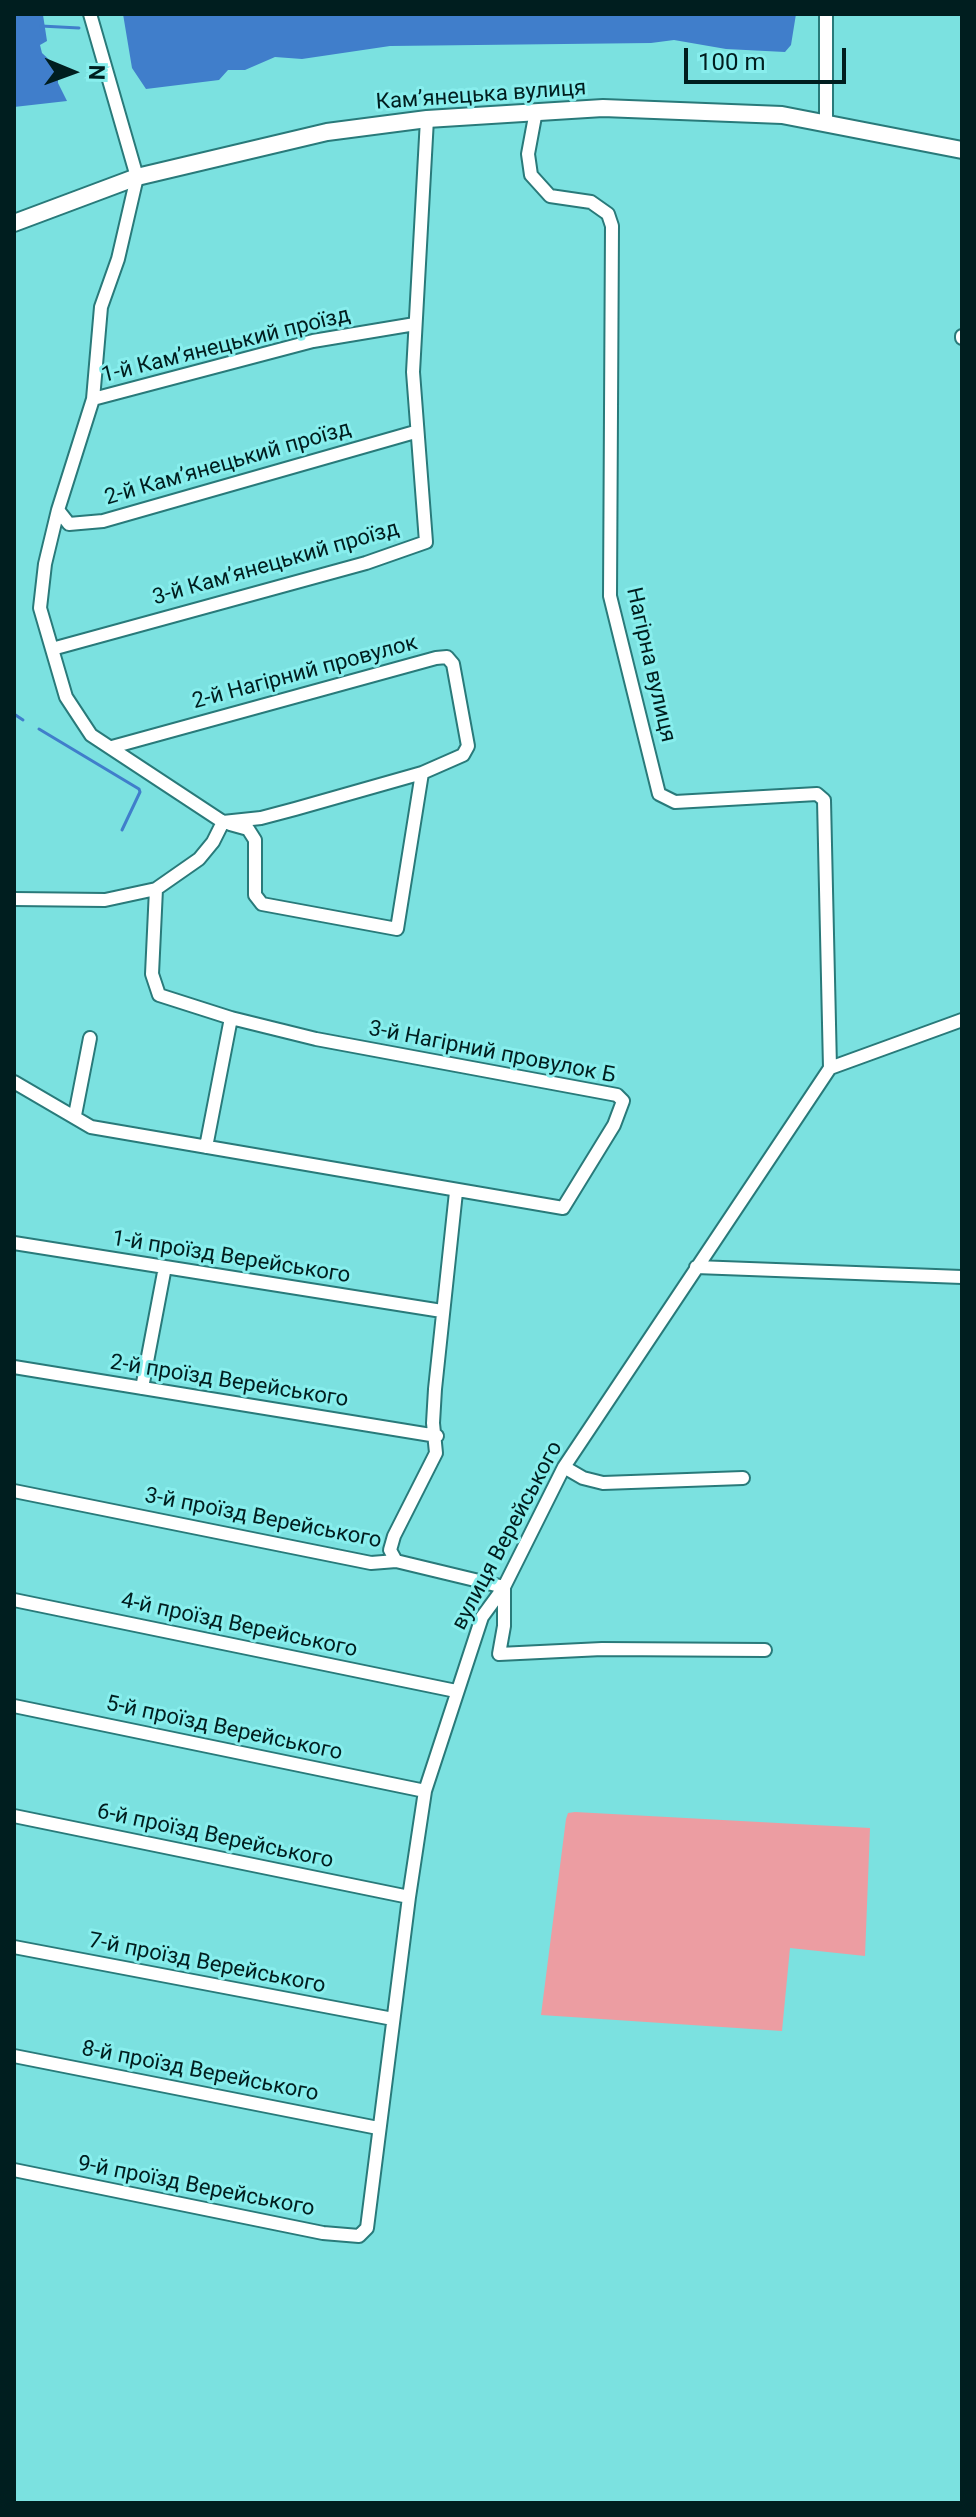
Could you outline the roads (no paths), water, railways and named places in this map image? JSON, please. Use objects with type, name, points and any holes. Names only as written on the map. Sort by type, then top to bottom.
[{"type":"main road","name":"Камʼянецька вулиця","points":[[14,223],[137,177],[327,132],[427,119],[603,108],[782,115],[962,150]]},
{"type":"street","points":[[90,14],[137,177],[118,259],[97,325],[93,399],[58,510],[45,564],[40,608],[66,697],[91,735],[223,822],[248,829],[255,840],[256,900],[297,912],[397,929],[422,773]]},
{"type":"street","points":[[826,14],[826,122]]},
{"type":"street","name":"Нагірна вулиця","points":[[536,111],[528,154],[531,175],[550,196],[591,202],[608,214],[612,226],[610,596],[659,794],[675,802],[817,794],[824,800],[830,1068]]},
{"type":"street","name":"3-й Камʼянецький проїзд","points":[[52,649],[366,563],[426,542],[415,432],[415,324],[427,119]]},
{"type":"street","name":"1-й Камʼянецький проїзд","points":[[93,399],[313,341],[415,324]]},
{"type":"street","name":"2-й Камʼянецький проїзд","points":[[58,510],[69,524],[103,521],[415,432]]},
{"type":"street","name":"2-й Нагірний провулок","points":[[112,747],[447,657],[453,664],[468,746],[453,762],[261,818],[223,822]]},
{"type":"street","points":[[248,829],[261,818]]},
{"type":"street","points":[[14,899],[105,900],[156,889],[199,859],[213,842],[223,822]]},
{"type":"street","name":"3-й Нагірний провулок Б","points":[[14,1082],[91,1127],[563,1208],[614,1125],[623,1101],[617,1095],[316,1039],[231,1018],[159,995],[153,986],[156,889]]},
{"type":"street","points":[[206,1147],[231,1018]]},
{"type":"street","points":[[830,1068],[962,1020]]},
{"type":"street","points":[[75,1115],[90,1038]]},
{"type":"street","name":"вулиця Верейського","points":[[367,2228],[425,1791],[482,1617],[504,1587],[564,1467],[830,1068]]},
{"type":"street","points":[[396,1561],[390,1550],[394,1536],[436,1453],[437,1436],[433,1423],[456,1192]]},
{"type":"street","name":"1-й проїзд Верейського","points":[[14,1243],[442,1311]]},
{"type":"street","points":[[142,1388],[165,1267]]},
{"type":"street","points":[[696,1267],[961,1278]]},
{"type":"street","name":"2-й проїзд Верейського","points":[[14,1367],[437,1436]]},
{"type":"street","points":[[564,1467],[583,1478],[603,1483],[743,1478]]},
{"type":"street","name":"3-й проїзд Верейського","points":[[14,1491],[371,1563],[396,1561],[504,1587]]},
{"type":"street","points":[[504,1587],[504,1626],[499,1654],[602,1649],[765,1650]]},
{"type":"street","name":"4-й проїзд Верейського","points":[[14,1600],[456,1691]]},
{"type":"street","name":"5-й проїзд Верейського","points":[[14,1706],[425,1791]]},
{"type":"street","name":"6-й проїзд Верейського","points":[[14,1816],[409,1897]]},
{"type":"street","name":"7-й проїзд Верейського","points":[[14,1947],[393,2019]]},
{"type":"street","name":"8-й проїзд Верейського","points":[[14,2056],[378,2128]]},
{"type":"street","name":"9-й проїзд Верейського","points":[[14,2170],[323,2233],[359,2236],[367,2228]]},
{"type":"water","points":[[14,14],[43,15],[47,41],[40,45],[42,53],[58,68],[58,83],[67,101],[14,107]]},
{"type":"water","points":[[123,14],[796,14],[791,45],[785,52],[726,49],[674,40],[651,43],[390,46],[302,59],[275,57],[245,70],[228,70],[219,80],[146,89],[132,68]]},
{"type":"waterway","points":[[41,26],[79,28]]},
{"type":"waterway","points":[[14,297],[14,321]]},
{"type":"waterway","points":[[14,714],[23,720]]},
{"type":"waterway","points":[[39,729],[139,789],[122,830]]}]
